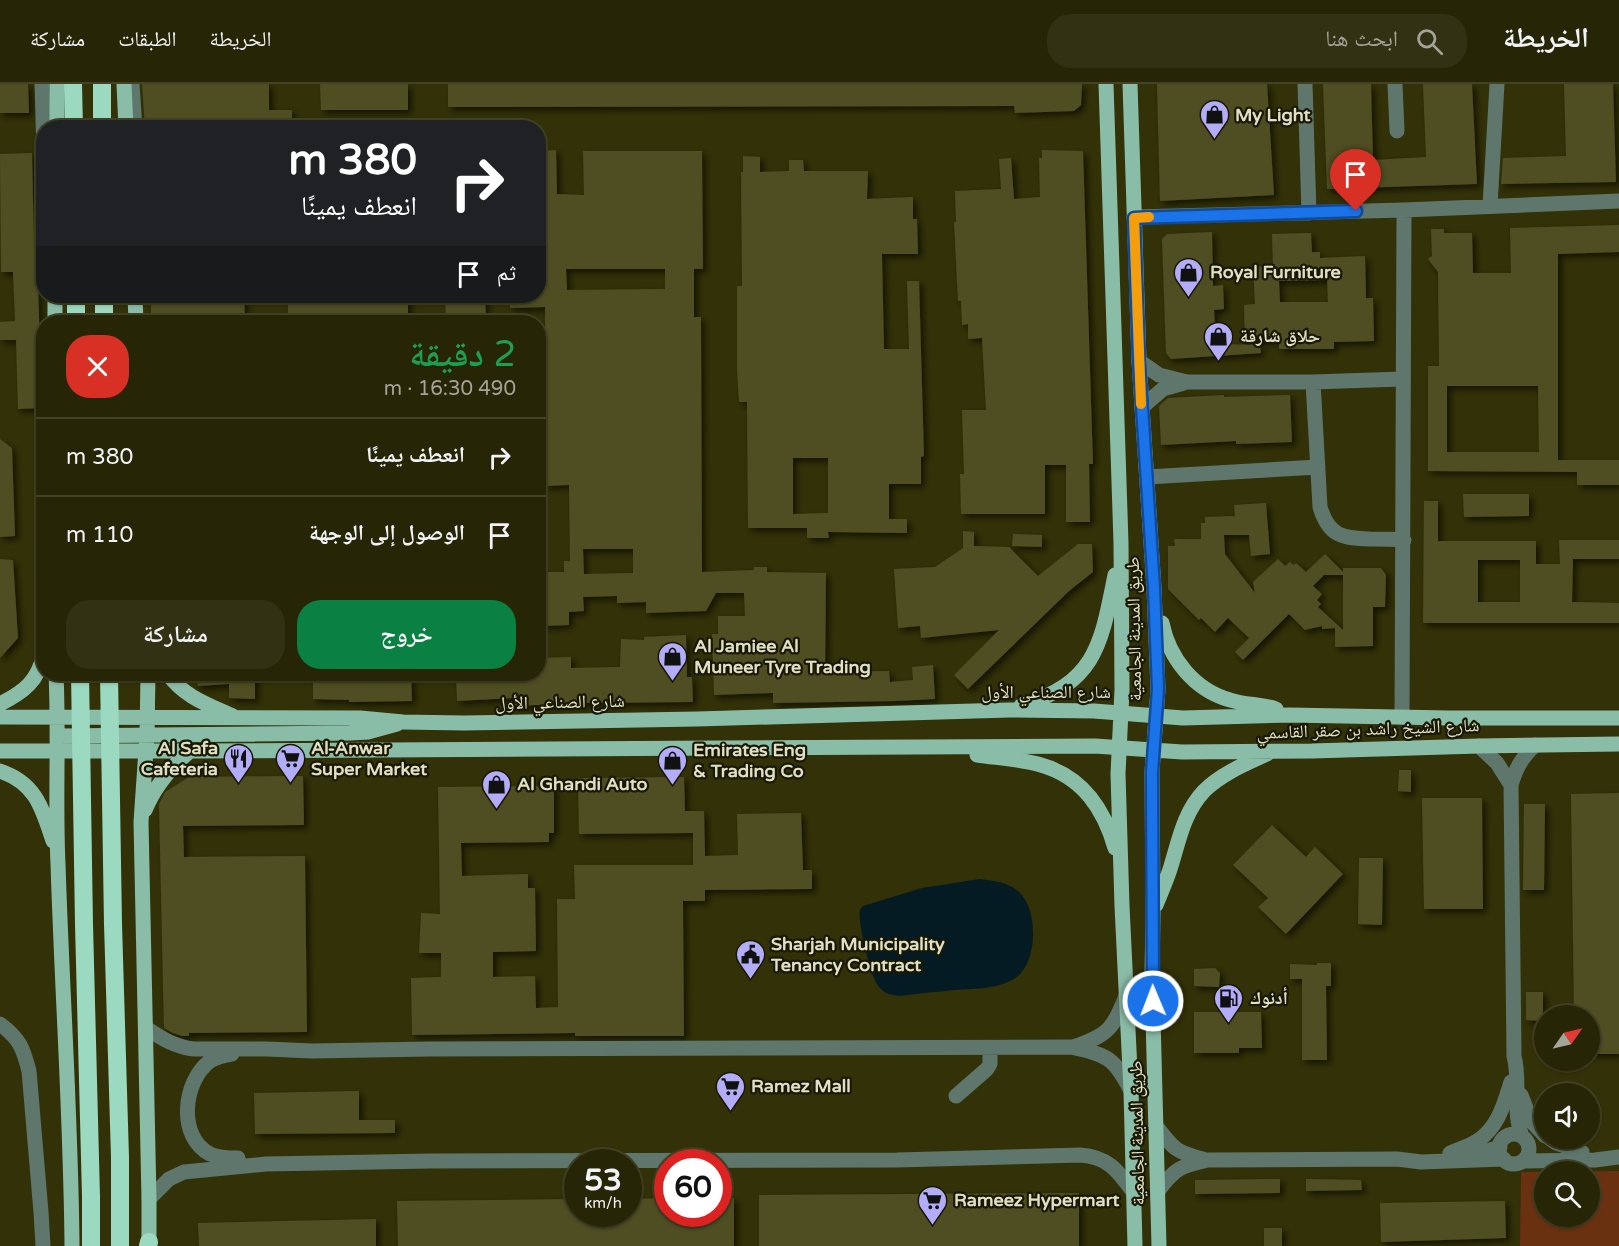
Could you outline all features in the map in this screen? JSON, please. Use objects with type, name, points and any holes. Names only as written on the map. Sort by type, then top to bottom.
[{"type":"highway","points":[[73,84],[74,120]]},
{"type":"highway","points":[[102,84],[102,120]]},
{"type":"highway","points":[[80,681],[91,1246]]},
{"type":"highway","points":[[109,681],[120,1246]]},
{"type":"main road","points":[[57,84],[57,120]]},
{"type":"main road","points":[[124,84],[126,120]]},
{"type":"main road","name":"طريق المدينة الجامعية","points":[[1106,84],[1121,543],[1121,712],[1118,774],[1135,1246]]},
{"type":"main road","name":"طريق المدينة الجامعية","points":[[1130,84],[1139,362],[1154,588],[1158,689],[1153,750],[1152,980],[1159,1246]]},
{"type":"main road","points":[[1009,710],[1036,701],[1060,689],[1081,673],[1090,661],[1103,633],[1121,543]]},
{"type":"main road","points":[[1154,588],[1167,643],[1179,663],[1192,678],[1217,696],[1273,708],[1290,715]]},
{"type":"main road","points":[[0,704],[27,688],[36,674]]},
{"type":"main road","points":[[56,681],[57,852],[72,1246]]},
{"type":"main road","points":[[148,681],[148,718],[141,822],[148,1245]]},
{"type":"main road","points":[[174,681],[183,691],[194,698],[239,719]]},
{"type":"main road","name":"شارع الصناعي الأول","points":[[0,717],[360,718],[403,723],[464,723],[1009,710],[1121,712]]},
{"type":"main road","name":"شارع الشيخ راشد بن صقر القاسمي","points":[[1121,712],[1183,718],[1290,715],[1619,718]]},
{"type":"main road","points":[[0,751],[58,744],[146,743],[368,732],[403,723]]},
{"type":"main road","points":[[146,743],[190,751],[1095,746],[1119,748]]},
{"type":"main road","name":"شارع الشيخ راشد بن صقر القاسمي","points":[[1119,748],[1182,752],[1273,752],[1619,744]]},
{"type":"main road","points":[[926,748],[1028,761],[1069,778],[1094,800],[1111,832],[1121,868]]},
{"type":"main road","points":[[141,822],[160,782],[190,751]]},
{"type":"main road","points":[[1153,910],[1170,869],[1185,820],[1194,804],[1204,791],[1229,773],[1273,752]]},
{"type":"main road","points":[[0,771],[22,782],[35,795],[44,811],[57,852]]},
{"type":"street","points":[[42,84],[43,120]]},
{"type":"street","points":[[132,84],[134,120]]},
{"type":"street","points":[[1305,84],[1309,213]]},
{"type":"street","points":[[1395,84],[1397,131]]},
{"type":"street","points":[[1490,206],[1497,84]]},
{"type":"street","points":[[1134,218],[1619,201]]},
{"type":"street","points":[[1402,717],[1404,210]]},
{"type":"street","points":[[1139,362],[1159,375],[1187,382],[1402,379]]},
{"type":"street","points":[[1142,407],[1163,389],[1187,382]]},
{"type":"street","points":[[1313,382],[1320,507],[1323,517],[1338,534],[1348,538],[1404,540]]},
{"type":"street","points":[[1147,477],[1318,466]]},
{"type":"street","points":[[1522,1161],[1528,1154],[1517,1117],[1514,1082],[1511,785],[1522,759],[1535,745]]},
{"type":"street","points":[[1479,746],[1497,763],[1511,785]]},
{"type":"street","points":[[1071,1047],[1093,1040],[1110,1029],[1127,993]]},
{"type":"street","points":[[0,1024],[13,1034],[24,1051],[29,1071],[43,1246]]},
{"type":"street","points":[[146,1028],[171,1044],[186,1048],[312,1052],[442,1049],[1071,1047],[1097,1053],[1112,1061],[1123,1075],[1131,1091]]},
{"type":"street","points":[[956,1096],[987,1069],[990,1048]]},
{"type":"street","points":[[266,1164],[248,1159],[221,1158],[209,1154],[193,1136],[187,1110],[194,1082],[209,1062],[219,1056],[254,1054],[267,1049]]},
{"type":"street","points":[[1514,1082],[1534,1123]]},
{"type":"street","points":[[1514,1082],[1509,1124],[1503,1148],[1512,1163],[1595,1160],[1619,1156]]},
{"type":"street","points":[[1450,1153],[1478,1140],[1492,1128],[1514,1082]]},
{"type":"street","points":[[1156,1126],[1179,1152],[1208,1160]]},
{"type":"street","points":[[1397,1159],[1414,1153],[1476,1153],[1503,1148],[1512,1134],[1542,1151],[1605,1153],[1619,1156]]},
{"type":"street","points":[[1158,1191],[1175,1171],[1191,1163],[1208,1160],[1397,1159],[1421,1162],[1503,1148]]},
{"type":"street","points":[[1573,1149],[1582,1152]]},
{"type":"street","points":[[149,1199],[169,1179],[184,1172],[266,1164],[430,1161],[897,1160],[1080,1155],[1099,1158],[1108,1163],[1122,1176],[1134,1193]]},
{"type":"shaded area","points":[[1600,1171],[1619,1171],[1619,1246],[1520,1246],[1521,1172],[1534,1172],[1534,1227],[1600,1227]]},
{"type":"water","points":[[980,879],[1001,882],[1010,886],[1026,900],[1033,924],[1033,937],[1028,962],[1022,972],[1014,979],[998,986],[900,996],[888,994],[881,989],[872,973],[865,949],[860,916],[862,907],[922,888]]},
{"type":"building","points":[[0,84],[28,84],[29,113],[0,113]]},
{"type":"building","points":[[142,84],[269,84],[269,110],[292,110],[292,120],[144,120]]},
{"type":"building","points":[[320,84],[408,84],[408,110],[321,110]]},
{"type":"building","points":[[448,84],[1082,84],[1081,105],[1074,111],[1015,113],[1014,106],[448,107]]},
{"type":"building","name":"My Light","points":[[1157,84],[1267,84],[1274,195],[1160,201]]},
{"type":"building","points":[[1323,84],[1371,84],[1373,160],[1426,157],[1423,84],[1472,84],[1477,184],[1327,189]]},
{"type":"building","points":[[1564,84],[1613,84],[1616,182],[1501,184],[1503,158],[1566,156]]},
{"type":"building","points":[[556,150],[557,194],[584,195],[583,151],[702,151],[703,269],[694,269],[694,317],[701,317],[702,572],[754,570],[754,567],[767,567],[767,572],[826,573],[825,672],[889,671],[890,682],[913,680],[912,667],[933,665],[935,699],[773,703],[773,693],[714,695],[712,634],[718,634],[718,616],[745,616],[744,593],[716,593],[706,611],[646,613],[646,602],[617,603],[617,596],[583,597],[584,611],[569,612],[569,625],[546,626],[546,572],[564,572],[564,561],[570,561],[569,485],[546,486],[545,307],[510,308],[510,303],[546,303],[546,151]],"holes":[[[566,269],[665,269],[665,289],[567,290]],[[583,549],[633,549],[633,573],[584,574]]]},
{"type":"building","points":[[1042,150],[1083,151],[1093,464],[1089,464],[1090,522],[1066,522],[1066,465],[1045,465],[1045,514],[961,514],[960,474],[964,474],[962,410],[986,410],[982,338],[968,339],[968,324],[962,325],[961,301],[958,301],[954,222],[956,222],[955,191],[1001,189],[999,159],[1011,158],[1014,199],[1040,197],[1039,158],[1042,158]]},
{"type":"building","points":[[32,153],[35,286],[39,315],[36,315],[36,408],[18,409],[16,340],[0,340],[0,322],[15,321],[13,272],[1,272],[0,154]]},
{"type":"building","points":[[743,156],[760,157],[760,172],[789,171],[789,160],[803,160],[804,171],[868,171],[867,199],[913,197],[913,219],[917,219],[918,254],[882,254],[884,349],[909,349],[907,281],[919,281],[924,456],[921,457],[921,484],[889,484],[889,519],[907,519],[907,533],[828,532],[829,538],[807,538],[807,528],[748,528],[747,402],[739,402],[737,369],[737,286],[742,286],[741,172],[743,172]],"holes":[[[793,458],[828,458],[828,513],[793,514]]]},
{"type":"building","points":[[1619,225],[1619,252],[1558,254],[1558,460],[1619,460],[1619,485],[1577,485],[1577,472],[1428,471],[1428,366],[1439,366],[1438,272],[1428,259],[1432,256],[1431,229],[1444,229],[1444,233],[1472,233],[1473,273],[1511,273],[1510,228]],"holes":[[[1447,386],[1538,386],[1539,452],[1447,452]]]},
{"type":"building","name":"Royal Furniture","points":[[1212,232],[1213,286],[1223,285],[1224,309],[1214,310],[1216,344],[1260,345],[1261,353],[1171,359],[1166,353],[1162,239],[1167,234]]},
{"type":"building","points":[[1311,233],[1312,252],[1320,252],[1320,258],[1365,256],[1366,298],[1373,298],[1374,341],[1334,342],[1334,349],[1279,349],[1279,340],[1245,341],[1244,305],[1255,304],[1253,267],[1273,266],[1272,234]],"holes":[[[1327,280],[1328,302],[1280,302],[1279,281]]]},
{"type":"building","points":[[151,303],[244,303],[245,315],[151,315]]},
{"type":"building","points":[[288,303],[408,303],[408,315],[288,315]]},
{"type":"building","points":[[445,303],[485,303],[486,315],[446,315]]},
{"type":"building","points":[[1224,395],[1224,397],[1290,395],[1292,442],[1236,444],[1236,441],[1161,445],[1159,406],[1168,398]]},
{"type":"building","points":[[0,439],[12,448],[15,536],[0,537]]},
{"type":"building","points":[[1463,494],[1529,494],[1529,516],[1464,517]]},
{"type":"building","points":[[1424,501],[1438,501],[1438,541],[1536,541],[1536,564],[1560,564],[1559,540],[1619,540],[1619,559],[1573,559],[1572,602],[1619,603],[1619,623],[1423,623]],"holes":[[[1478,560],[1520,560],[1520,602],[1478,602]]]},
{"type":"building","points":[[1266,503],[1270,554],[1251,556],[1249,535],[1224,535],[1225,554],[1255,593],[1253,582],[1278,559],[1285,566],[1290,562],[1294,565],[1296,563],[1306,572],[1325,554],[1343,572],[1343,568],[1381,568],[1386,575],[1385,607],[1373,607],[1373,646],[1335,647],[1335,628],[1322,629],[1322,626],[1305,630],[1289,614],[1243,660],[1235,652],[1249,638],[1228,618],[1215,632],[1201,618],[1199,620],[1168,589],[1168,546],[1175,546],[1174,539],[1201,539],[1201,523],[1205,523],[1205,517],[1235,516],[1234,505]],"holes":[[[1324,575],[1343,575],[1343,630],[1318,607],[1321,604],[1317,600],[1322,594],[1313,586]]]},
{"type":"building","points":[[963,531],[974,532],[974,546],[1009,547],[1038,576],[1078,544],[1092,544],[1093,572],[1069,591],[968,689],[954,675],[999,630],[921,638],[920,626],[898,628],[894,569],[935,567],[963,548]]},
{"type":"building","points":[[1013,534],[1042,535],[1042,547],[1012,546]]},
{"type":"building","points":[[0,559],[13,560],[18,638],[0,658]]},
{"type":"building","points":[[686,635],[687,677],[692,677],[693,702],[514,706],[514,698],[457,701],[456,681],[546,681],[546,658],[571,657],[571,668],[620,667],[621,639],[644,640],[644,637]]},
{"type":"building","points":[[198,681],[255,681],[255,699],[229,698],[229,684],[198,686]]},
{"type":"building","points":[[313,681],[411,681],[412,701],[349,702],[349,700],[313,699]]},
{"type":"building","points":[[1399,770],[1411,770],[1411,792],[1398,791]]},
{"type":"building","points":[[303,776],[304,825],[183,826],[184,857],[305,856],[307,1032],[189,1033],[189,1036],[173,1033],[164,1028],[159,804],[165,792],[189,777]]},
{"type":"building","points":[[684,777],[685,811],[704,811],[705,856],[738,855],[737,814],[801,813],[803,870],[812,870],[812,889],[705,890],[705,901],[683,901],[684,1036],[575,1036],[575,1033],[412,1035],[411,978],[441,977],[441,953],[419,953],[421,913],[440,914],[438,787],[554,786],[554,833],[549,833],[549,842],[461,843],[462,876],[528,874],[528,888],[535,888],[536,951],[493,952],[493,977],[535,976],[536,1008],[558,1007],[557,899],[575,899],[574,865],[693,865],[693,833],[579,834],[578,778]]},
{"type":"building","points":[[1619,793],[1619,1054],[1600,1054],[1600,1005],[1574,1005],[1571,794]]},
{"type":"building","points":[[1422,798],[1482,798],[1483,909],[1424,909]]},
{"type":"building","points":[[1524,804],[1545,804],[1544,890],[1523,890]]},
{"type":"building","points":[[1272,825],[1306,857],[1315,847],[1343,874],[1286,934],[1258,907],[1268,898],[1233,865]]},
{"type":"building","points":[[1359,858],[1383,858],[1382,925],[1358,924]]},
{"type":"building","points":[[1317,963],[1331,963],[1331,986],[1326,986],[1327,1060],[1302,1060],[1302,979],[1290,979],[1290,964],[1317,965]]},
{"type":"building","points":[[1215,968],[1220,973],[1219,987],[1194,986],[1194,969]]},
{"type":"building","points":[[1526,992],[1543,992],[1543,1005],[1534,1005],[1534,1020],[1526,1020]]},
{"type":"building","points":[[1194,1012],[1261,1012],[1262,1048],[1239,1048],[1239,1053],[1194,1053]]},
{"type":"building","points":[[359,1091],[359,1120],[395,1120],[395,1133],[255,1134],[254,1093]]},
{"type":"building","points":[[1280,1179],[1280,1193],[1195,1194],[1195,1180]]},
{"type":"building","points":[[1306,1179],[1361,1180],[1362,1190],[1306,1191]]},
{"type":"building","points":[[1079,1193],[1079,1246],[759,1246],[759,1195]]},
{"type":"building","points":[[654,1198],[654,1227],[732,1227],[732,1198],[734,1198],[734,1246],[398,1246],[397,1201],[564,1199],[564,1227],[642,1227],[642,1199]]},
{"type":"building","points":[[1505,1201],[1506,1238],[1381,1242],[1380,1203]]},
{"type":"building","points":[[376,1219],[376,1246],[199,1246],[198,1223]]},
{"type":"building","points":[[1264,1228],[1282,1228],[1282,1246],[1264,1246]]},
{"type":"slow traffic","points":[[1141,404],[1134,218],[1149,217]]},
{"type":"place","name":"My Light","points":[[1214,140]]},
{"type":"place","name":"Royal Furniture","points":[[1189,298]]},
{"type":"place","name":"حلاق شارقة","points":[[1219,362]]},
{"type":"place","name":"Al Jamiee Al Muneer Tyre Trading","points":[[673,682]]},
{"type":"place","name":"Al Safa Cafeteria","points":[[239,784]]},
{"type":"place","name":"Al-Anwar Super Market","points":[[290,784]]},
{"type":"place","name":"Emirates Eng & Trading Co","points":[[672,786]]},
{"type":"place","name":"Al Ghandi Auto","points":[[496,810]]},
{"type":"place","name":"Sharjah Municipality Tenancy Contract","points":[[750,980]]},
{"type":"place","name":"أدنوك","points":[[1229,1024]]},
{"type":"place","name":"Ramez Mall","points":[[730,1112]]},
{"type":"place","name":"Rameez Hypermart","points":[[933,1226]]},
{"type":"route","points":[[1153,1001],[1152,772],[1158,689],[1154,588],[1139,362],[1134,218],[1356,211]]}]
